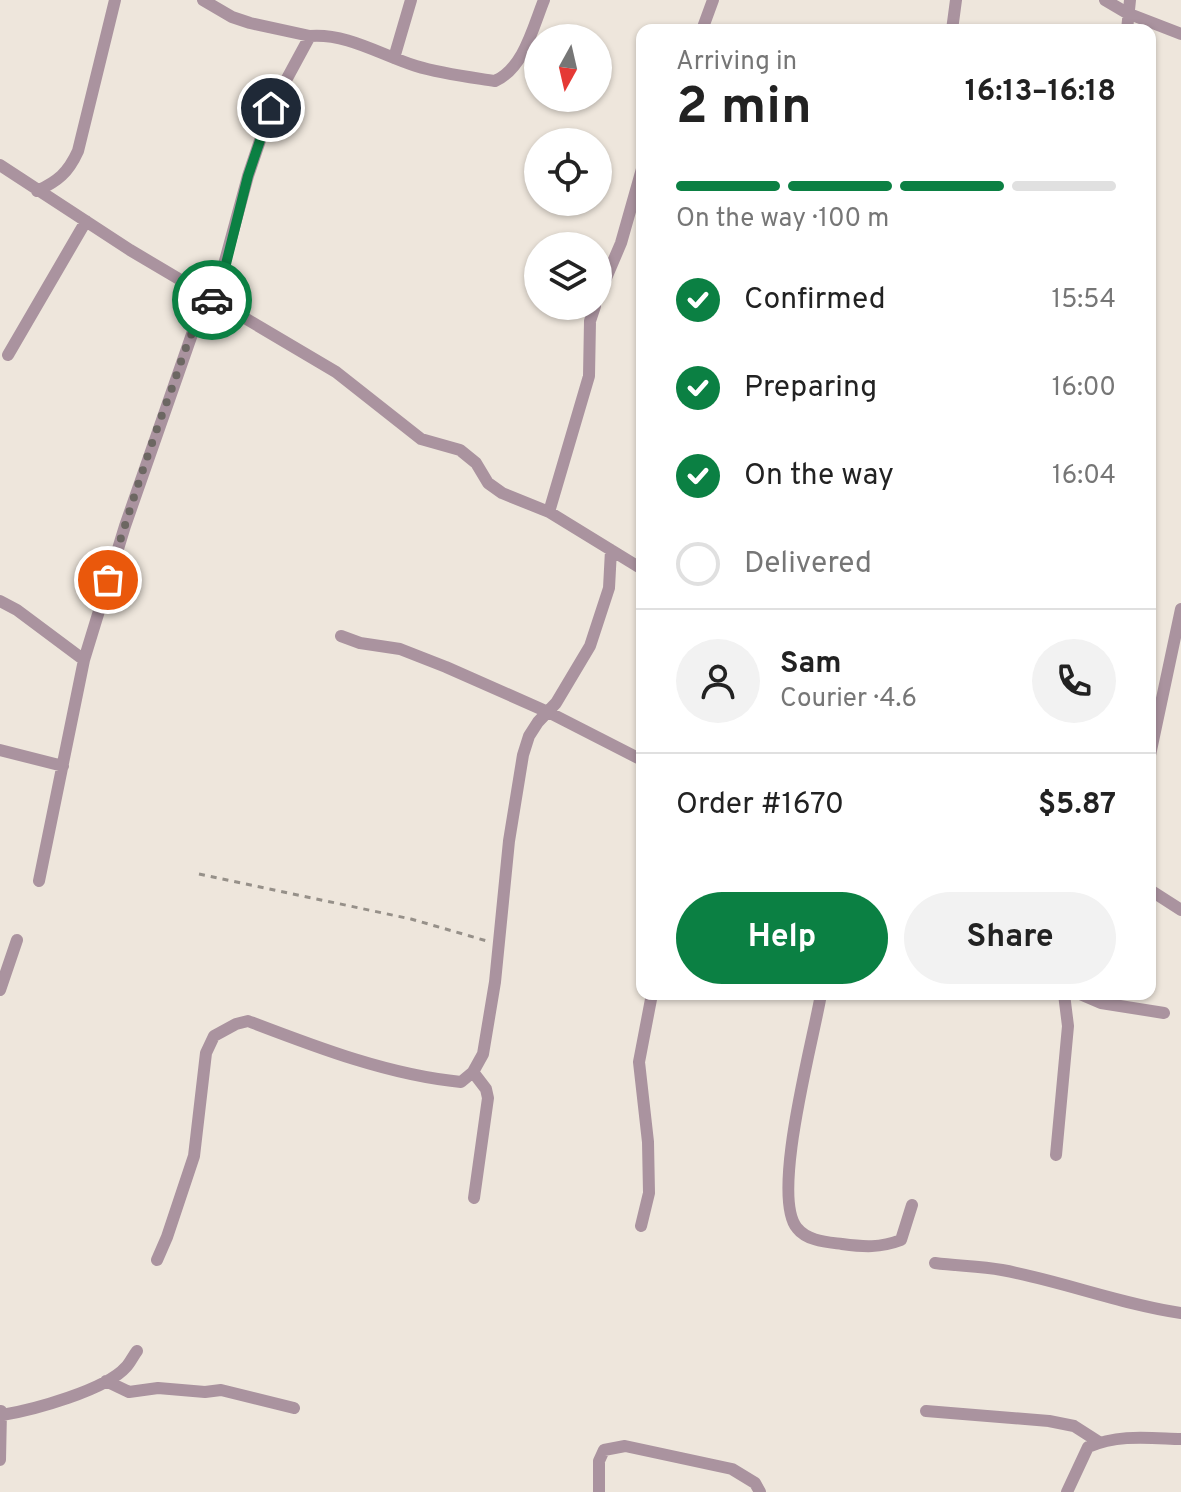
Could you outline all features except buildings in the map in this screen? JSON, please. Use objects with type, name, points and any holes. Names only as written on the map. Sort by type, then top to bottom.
[{"type":"street","points":[[37,191],[58,181],[70,168],[78,151],[115,0]]},
{"type":"street","points":[[203,0],[232,17],[250,23],[310,36],[326,35],[417,66],[495,81],[506,76],[515,66],[544,0]]},
{"type":"street","points":[[394,58],[411,0]]},
{"type":"street","points":[[704,24],[713,0]]},
{"type":"street","points":[[953,24],[956,0]]},
{"type":"street","points":[[1105,0],[1128,7],[1181,34]]},
{"type":"street","points":[[39,881],[84,660],[162,414],[198,317],[213,299],[226,264],[248,176],[271,108],[310,36]]},
{"type":"street","points":[[0,165],[37,191],[336,372],[421,439],[460,450],[476,463],[488,483],[502,493],[549,512],[636,565]]},
{"type":"street","points":[[612,264],[636,190]]},
{"type":"street","points":[[8,355],[86,221]]},
{"type":"street","points":[[549,512],[589,376],[590,320]]},
{"type":"street","points":[[157,1260],[194,1156],[206,1053],[214,1036],[223,1030],[248,1021],[321,1048],[406,1071],[461,1082],[473,1072],[483,1054],[499,944],[509,841],[523,755],[529,736],[538,722],[550,713],[590,646],[609,588],[611,550]]},
{"type":"street","points":[[0,601],[17,610],[84,660]]},
{"type":"street","points":[[1156,727],[1181,609]]},
{"type":"street","points":[[341,636],[360,643],[400,649],[550,713],[636,757]]},
{"type":"street","points":[[0,750],[63,766]]},
{"type":"street","points":[[1156,894],[1181,910]]},
{"type":"street","points":[[0,990],[17,940]]},
{"type":"street","points":[[641,1226],[649,1193],[648,1142],[639,1062],[651,1000]]},
{"type":"street","points":[[820,1000],[793,1126],[788,1206],[796,1228],[813,1239],[868,1248],[885,1246],[901,1240],[912,1205]]},
{"type":"street","points":[[1056,1155],[1068,1026],[1065,1000]]},
{"type":"street","points":[[1094,1000],[1164,1013]]},
{"type":"street","points":[[473,1072],[486,1089],[488,1098],[474,1198]]},
{"type":"street","points":[[935,1263],[1002,1270],[1118,1297],[1143,1307],[1181,1313]]},
{"type":"street","points":[[0,1460],[1,1412],[47,1405],[106,1381],[126,1368],[137,1351]]},
{"type":"street","points":[[106,1381],[129,1392],[158,1388],[205,1392],[221,1390],[294,1408]]},
{"type":"street","points":[[926,1411],[1049,1421],[1074,1426],[1099,1442]]},
{"type":"street","points":[[1067,1492],[1088,1447],[1125,1437],[1181,1438]]},
{"type":"street","points":[[599,1492],[599,1461],[604,1450],[625,1446],[732,1469],[755,1483],[760,1492]]},
{"type":"path","points":[[199,874],[411,919],[499,944]]},
{"type":"way so far","points":[[108,580],[189,341],[198,317],[212,300]]},
{"type":"route","points":[[212,300],[226,264],[248,176],[271,108]]}]
